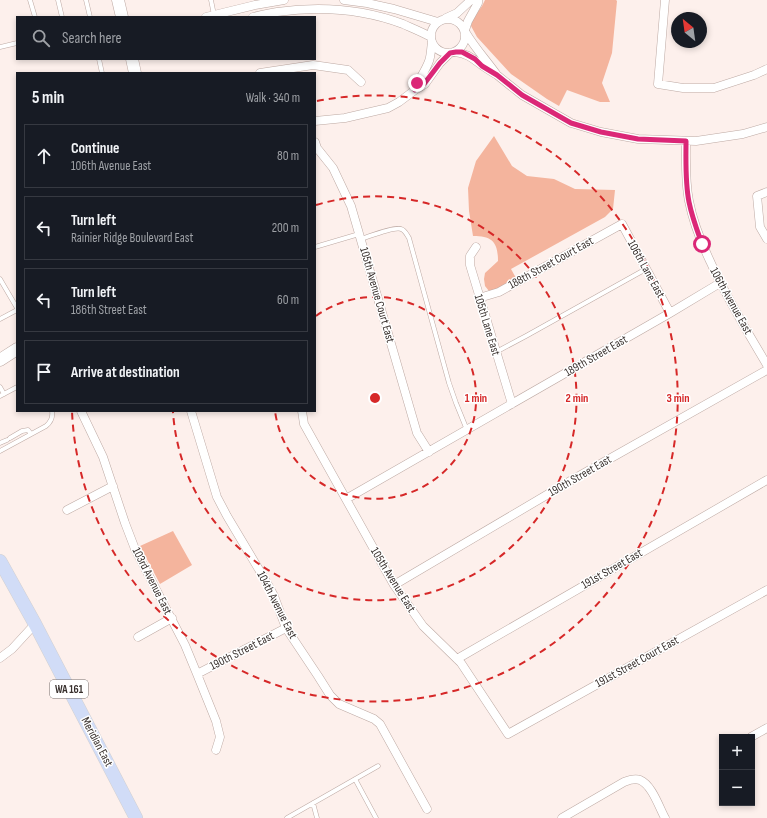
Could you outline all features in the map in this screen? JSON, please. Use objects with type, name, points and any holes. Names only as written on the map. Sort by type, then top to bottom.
[{"type":"main road","name":"Meridian East","points":[[0,560],[136,818]]},
{"type":"street","points":[[118,0],[122,16]]},
{"type":"street","points":[[210,16],[255,5],[284,0]]},
{"type":"street","points":[[344,0],[394,9],[438,22]]},
{"type":"street","points":[[415,90],[417,83],[429,61],[432,31],[434,26],[438,22],[457,13],[471,0]]},
{"type":"street","points":[[316,121],[345,118],[388,108],[424,84],[440,63],[464,44],[468,21],[476,8],[478,0]]},
{"type":"street","points":[[665,0],[658,84],[682,88],[714,88],[754,75],[767,69]]},
{"type":"street","points":[[258,16],[276,12],[308,9],[341,10],[370,14],[402,24],[432,39],[435,47],[439,51],[444,53],[462,52],[471,56],[482,66],[497,75],[522,95],[571,123],[601,132],[638,139],[696,141],[743,134],[767,127]]},
{"type":"street","points":[[446,18],[458,21],[462,25],[465,32],[497,75]]},
{"type":"street","points":[[132,60],[135,72]]},
{"type":"street","points":[[268,72],[313,66],[348,70],[361,82]]},
{"type":"street","name":"106th Avenue East","points":[[686,141],[686,166],[689,201],[702,244],[720,283],[767,365]]},
{"type":"street","name":"105th Avenue Court East","points":[[316,145],[333,168],[351,206],[418,433],[429,452]]},
{"type":"street","points":[[767,192],[758,196],[760,227],[767,239]]},
{"type":"street","name":"106th Lane East","points":[[622,224],[670,313]]},
{"type":"street","name":"188th Street Court East","points":[[479,298],[499,292],[622,224]]},
{"type":"street","name":"105th Lane East","points":[[476,247],[470,256],[470,265],[512,404]]},
{"type":"street","name":"189th Street East","points":[[346,500],[720,283]]},
{"type":"street","points":[[0,360],[16,349]]},
{"type":"street","name":"190th Street East","points":[[394,585],[572,480],[767,370]]},
{"type":"street","name":"103rd Avenue East","points":[[81,412],[103,458],[135,549],[185,645],[216,721],[220,738],[216,750]]},
{"type":"street","name":"104th Avenue East","points":[[191,412],[217,497],[274,596],[286,628],[330,696],[339,704],[374,719],[380,724],[427,809]]},
{"type":"street","name":"105th Avenue East","points":[[302,412],[304,424],[394,585],[423,626],[461,663],[508,734]]},
{"type":"street","name":"191st Street East","points":[[457,658],[767,480]]},
{"type":"street","points":[[67,510],[113,486]]},
{"type":"street","name":"191st Street Court East","points":[[508,734],[767,590]]},
{"type":"street","points":[[138,637],[172,618]]},
{"type":"street","points":[[0,658],[12,649],[35,624]]},
{"type":"street","name":"190th Street East","points":[[197,674],[286,628]]},
{"type":"street","points":[[755,735],[767,728]]},
{"type":"street","points":[[562,818],[624,782],[634,779],[640,780],[651,790],[664,818]]},
{"type":"lane","points":[[30,0],[35,16]]},
{"type":"lane","points":[[58,0],[62,16]]},
{"type":"lane","points":[[86,0],[90,16]]},
{"type":"lane","points":[[210,0],[210,16]]},
{"type":"lane","points":[[0,47],[16,43]]},
{"type":"lane","points":[[99,60],[102,72]]},
{"type":"lane","points":[[316,247],[391,229],[403,229],[409,238],[449,383],[467,430]]},
{"type":"lane","points":[[496,352],[646,269]]},
{"type":"lane","points":[[0,279],[16,307]]},
{"type":"lane","points":[[0,319],[16,310]]},
{"type":"lane","points":[[0,387],[2,395],[16,387]]},
{"type":"lane","points":[[0,451],[46,426],[52,417],[52,412]]},
{"type":"lane","points":[[0,443],[24,430],[28,430],[31,434]]},
{"type":"lane","points":[[287,818],[378,766]]},
{"type":"lane","points":[[355,779],[376,818]]},
{"type":"lane","points":[[313,803],[317,818]]},
{"type":"shaded area","points":[[485,0],[616,0],[612,53],[602,83],[610,102],[600,102],[567,90],[559,106],[511,74],[477,37],[471,26],[472,20]]},
{"type":"shaded area","points":[[494,136],[512,166],[527,176],[554,179],[575,189],[615,190],[613,209],[605,217],[511,269],[516,278],[494,291],[489,291],[485,286],[485,273],[498,261],[497,249],[493,241],[485,237],[473,236],[469,211],[468,188],[476,161]]},
{"type":"shaded area","points":[[173,531],[192,565],[160,584],[140,546]]},
{"type":"route","points":[[417,83],[415,90],[424,84],[440,63],[450,53],[462,52],[475,59],[482,66],[497,75],[522,95],[571,123],[601,132],[638,139],[686,141],[686,166],[689,201],[702,244]]}]
